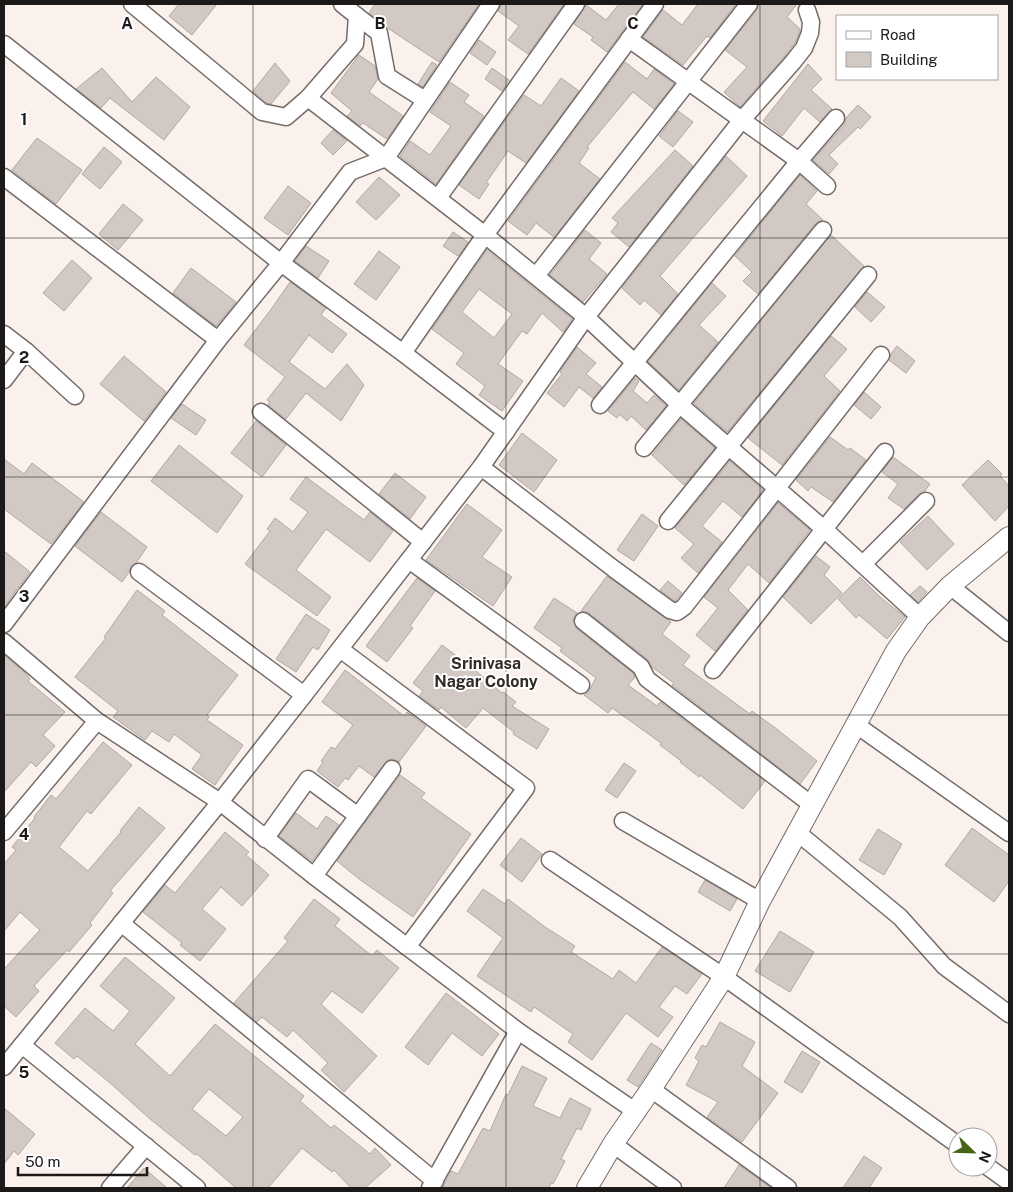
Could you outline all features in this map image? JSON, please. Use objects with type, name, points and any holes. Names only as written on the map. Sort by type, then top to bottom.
[{"type":"street","points":[[132,4],[262,112],[286,117],[308,98],[355,44],[357,16]]},
{"type":"street","points":[[342,4],[379,33],[387,76],[425,100]]},
{"type":"street","points":[[4,624],[218,340],[281,263],[350,172],[386,158],[491,4]]},
{"type":"street","points":[[438,198],[576,4]]},
{"type":"street","points":[[403,353],[485,235],[655,4]]},
{"type":"street","points":[[536,276],[749,4]]},
{"type":"street","points":[[4,1067],[220,802],[481,467],[586,317],[741,121],[804,48],[810,28],[807,10]]},
{"type":"street","points":[[629,39],[798,161],[828,186]]},
{"type":"street","points":[[4,44],[281,263],[506,432]]},
{"type":"street","points":[[308,98],[485,235],[586,317],[679,404],[824,529],[920,617]]},
{"type":"street","points":[[600,405],[798,161],[836,118]]},
{"type":"street","points":[[4,177],[218,340]]},
{"type":"street","points":[[644,448],[823,230]]},
{"type":"street","points":[[668,521],[868,275]]},
{"type":"street","points":[[4,334],[26,351],[75,396]]},
{"type":"street","points":[[4,380],[26,351]]},
{"type":"street","points":[[481,467],[614,569],[670,610],[677,612],[684,607],[881,356]]},
{"type":"street","points":[[261,412],[424,542]]},
{"type":"street","points":[[713,670],[885,452]]},
{"type":"street","points":[[863,564],[926,501]]},
{"type":"street","points":[[587,1188],[613,1144],[651,1090],[724,976],[760,901],[896,651],[920,617],[950,586],[1009,537]]},
{"type":"street","points":[[409,560],[581,685]]},
{"type":"street","points":[[139,572],[304,695]]},
{"type":"street","points":[[950,586],[1009,632]]},
{"type":"street","points":[[583,621],[641,667],[647,679],[812,805]]},
{"type":"street","points":[[4,642],[98,721],[220,802],[265,839],[518,1031],[635,1111]]},
{"type":"street","points":[[340,649],[526,788],[407,947]]},
{"type":"street","points":[[4,832],[98,721]]},
{"type":"street","points":[[855,724],[1009,833]]},
{"type":"street","points":[[314,876],[392,769]]},
{"type":"street","points":[[265,839],[308,779],[358,816]]},
{"type":"street","points":[[623,821],[760,901]]},
{"type":"street","points":[[798,833],[900,917],[944,966],[1009,1014]]},
{"type":"street","points":[[550,860],[724,976],[948,1138]]},
{"type":"street","points":[[121,923],[432,1185],[518,1031]]},
{"type":"street","points":[[22,1045],[197,1188]]},
{"type":"street","points":[[651,1090],[788,1188]]},
{"type":"street","points":[[613,1144],[673,1188]]},
{"type":"street","points":[[110,1188],[146,1146]]},
{"type":"street","points":[[998,1174],[1009,1182]]},
{"type":"building","points":[[179,4],[217,4],[192,35],[169,16]]},
{"type":"building","points":[[375,4],[479,4],[439,62],[386,27],[369,13]]},
{"type":"building","points":[[501,4],[564,4],[528,54],[508,40],[519,26],[498,11]]},
{"type":"building","points":[[619,4],[643,4],[607,52],[591,40],[593,37],[574,24],[586,5],[606,20]]},
{"type":"building","points":[[698,4],[736,4],[710,38],[707,36],[683,65],[643,37],[663,10],[682,25]]},
{"type":"building","points":[[759,4],[797,4],[787,17],[800,31],[795,43],[785,56],[740,107],[724,92],[747,67],[725,50],[757,10]]},
{"type":"building","points":[[479,40],[496,52],[487,65],[470,53]]},
{"type":"building","points":[[359,55],[375,66],[378,79],[369,92],[403,116],[387,139],[363,123],[360,126],[347,116],[352,111],[331,93]]},
{"type":"building","points":[[432,62],[437,65],[423,87],[418,84]]},
{"type":"building","points":[[625,62],[647,79],[654,69],[674,84],[654,109],[632,93],[587,147],[589,148],[579,163],[600,179],[554,237],[536,223],[527,235],[508,221]]},
{"type":"building","points":[[275,63],[290,81],[271,104],[266,103],[253,91]]},
{"type":"building","points":[[808,64],[822,79],[811,90],[832,109],[820,122],[804,108],[782,136],[763,121]]},
{"type":"building","points":[[102,68],[132,102],[156,77],[190,107],[164,140],[110,98],[101,108],[76,89]]},
{"type":"building","points":[[492,68],[509,80],[502,91],[485,79]]},
{"type":"building","points":[[561,78],[579,91],[526,163],[508,151],[486,183],[489,184],[479,199],[459,185],[524,95],[541,106]]},
{"type":"building","points":[[450,82],[469,95],[464,102],[484,116],[436,184],[400,156],[410,141],[430,155],[451,126],[430,112]]},
{"type":"building","points":[[858,105],[871,117],[860,129],[858,127],[829,155],[838,164],[829,174],[813,160],[844,125],[846,118]]},
{"type":"building","points":[[678,111],[693,122],[673,147],[659,136]]},
{"type":"building","points":[[333,130],[347,141],[333,155],[321,143]]},
{"type":"building","points":[[37,138],[82,170],[56,204],[12,170]]},
{"type":"building","points":[[104,147],[122,162],[100,189],[82,174]]},
{"type":"building","points":[[675,150],[693,166],[629,247],[611,232],[618,223],[612,218]]},
{"type":"building","points":[[726,156],[747,176],[660,276],[678,294],[661,315],[644,300],[640,305],[622,288]]},
{"type":"building","points":[[800,175],[817,191],[806,204],[823,220],[815,224],[758,294],[743,281],[752,272],[735,256]]},
{"type":"building","points":[[379,177],[400,195],[376,220],[356,202]]},
{"type":"building","points":[[288,186],[311,203],[288,235],[264,218]]},
{"type":"building","points":[[123,204],[143,220],[118,250],[99,234]]},
{"type":"building","points":[[585,230],[601,243],[589,259],[607,274],[583,302],[550,275]]},
{"type":"building","points":[[453,232],[468,242],[458,256],[443,246]]},
{"type":"building","points":[[831,235],[864,266],[727,432],[694,403]]},
{"type":"building","points":[[306,246],[329,261],[318,278],[295,261]]},
{"type":"building","points":[[487,250],[572,319],[563,332],[542,313],[527,334],[522,331],[498,364],[523,381],[502,411],[479,395],[485,386],[456,364],[464,353],[432,329]],"holes":[[[479,289],[512,314],[494,338],[462,312]]]},
{"type":"building","points":[[379,251],[400,267],[376,300],[354,284]]},
{"type":"building","points":[[72,260],[92,278],[64,311],[43,293]]},
{"type":"building","points":[[191,268],[236,302],[216,326],[173,293]]},
{"type":"building","points":[[290,282],[326,308],[321,315],[347,334],[332,353],[309,335],[289,362],[325,389],[347,364],[364,385],[341,421],[306,393],[286,419],[268,405],[270,402],[267,400],[285,377],[244,345]]},
{"type":"building","points":[[712,283],[726,296],[699,325],[718,342],[679,390],[648,362]]},
{"type":"building","points":[[867,292],[885,307],[871,322],[855,307]]},
{"type":"building","points":[[831,336],[847,349],[824,376],[840,391],[782,465],[748,438]]},
{"type":"building","points":[[897,346],[915,361],[906,373],[889,360]]},
{"type":"building","points":[[577,347],[596,363],[586,374],[602,387],[593,398],[579,387],[564,407],[547,393],[562,374],[560,372]]},
{"type":"building","points":[[124,356],[166,392],[144,421],[100,384]]},
{"type":"building","points":[[635,378],[639,381],[633,391],[647,403],[654,395],[666,406],[646,430],[631,416],[627,421],[619,414],[617,418],[608,411]]},
{"type":"building","points":[[864,392],[881,407],[871,419],[854,405]]},
{"type":"building","points":[[182,404],[206,420],[196,435],[171,418]]},
{"type":"building","points":[[681,419],[715,448],[684,485],[652,455]]},
{"type":"building","points":[[256,421],[286,445],[262,477],[231,453]]},
{"type":"building","points":[[522,433],[557,460],[534,492],[499,465]]},
{"type":"building","points":[[830,437],[866,460],[833,502],[811,487],[808,491],[796,480]]},
{"type":"building","points":[[179,445],[243,496],[217,533],[151,481]]},
{"type":"building","points":[[893,457],[930,484],[925,491],[919,494],[904,509],[888,498],[898,484],[882,472]]},
{"type":"building","points":[[4,459],[24,474],[32,463],[84,502],[51,544],[4,509]]},
{"type":"building","points":[[988,460],[1002,474],[1000,476],[1009,486],[1009,506],[995,521],[962,485]]},
{"type":"building","points":[[730,461],[763,490],[742,517],[723,501],[702,526],[722,542],[698,573],[681,558],[694,544],[675,528]]},
{"type":"building","points":[[395,473],[426,497],[410,519],[379,494]]},
{"type":"building","points":[[306,477],[364,520],[370,512],[393,531],[370,562],[326,529],[296,570],[331,597],[317,616],[245,564],[270,531],[267,529],[275,518],[293,532],[308,512],[290,499]]},
{"type":"building","points":[[778,503],[810,530],[769,583],[748,564],[728,590],[748,610],[715,651],[696,635],[718,608],[704,597]]},
{"type":"building","points":[[467,504],[502,530],[482,557],[512,577],[493,606],[426,560]]},
{"type":"building","points":[[101,512],[147,547],[136,563],[131,566],[122,582],[75,546]]},
{"type":"building","points":[[642,514],[658,526],[634,561],[617,550]]},
{"type":"building","points":[[928,516],[954,544],[927,570],[900,542]]},
{"type":"building","points":[[4,551],[30,572],[4,607]]},
{"type":"building","points":[[816,556],[830,567],[824,575],[842,593],[811,624],[783,597]]},
{"type":"building","points":[[607,576],[671,622],[662,634],[690,656],[683,665],[750,714],[752,711],[817,761],[800,784],[672,685],[674,683],[652,667],[647,659],[589,613],[581,611]]},
{"type":"building","points":[[860,577],[880,597],[905,617],[887,639],[859,615],[856,618],[838,599]]},
{"type":"building","points":[[417,578],[435,591],[410,626],[413,628],[387,662],[366,646]]},
{"type":"building","points":[[668,581],[682,593],[675,601],[660,590]]},
{"type":"building","points":[[920,586],[927,592],[918,602],[910,595]]},
{"type":"building","points":[[137,590],[165,611],[162,615],[238,675],[207,715],[209,717],[207,720],[243,745],[215,785],[192,769],[202,755],[174,734],[169,742],[152,731],[145,740],[113,717],[118,711],[75,677],[106,638],[104,637]]},
{"type":"building","points":[[554,598],[577,613],[573,620],[577,629],[633,673],[635,677],[628,685],[657,706],[660,702],[765,781],[743,809],[700,775],[699,777],[660,745],[661,743],[636,725],[612,708],[608,713],[584,695],[589,691],[596,678],[560,651],[562,648],[534,628]]},
{"type":"building","points":[[306,614],[330,630],[318,650],[313,647],[296,672],[276,659]]},
{"type":"building","points":[[442,645],[516,702],[512,706],[549,729],[537,749],[513,734],[514,732],[483,708],[466,728],[441,707],[439,710],[419,696],[423,691],[413,683]]},
{"type":"building","points":[[4,655],[24,672],[30,679],[28,681],[65,712],[43,735],[55,746],[36,767],[31,762],[4,792]]},
{"type":"building","points":[[345,670],[404,716],[407,712],[426,726],[399,762],[394,759],[388,760],[374,777],[359,766],[348,780],[345,778],[338,787],[317,771],[323,762],[321,761],[331,747],[335,749],[353,725],[322,702]]},
{"type":"building","points":[[103,742],[132,765],[91,814],[87,811],[59,847],[88,871],[121,832],[139,807],[165,828],[110,891],[113,893],[90,923],[92,925],[69,952],[67,950],[34,986],[39,991],[16,1017],[4,1006],[4,969],[40,930],[20,912],[4,931],[4,864],[16,850],[12,847],[51,795],[56,799]]},
{"type":"building","points":[[624,763],[636,771],[617,798],[605,790]]},
{"type":"building","points":[[400,775],[425,793],[421,798],[471,834],[413,917],[337,861]]},
{"type":"building","points":[[296,813],[317,829],[326,816],[339,825],[312,861],[279,836]]},
{"type":"building","points":[[972,828],[1009,855],[1009,881],[994,902],[945,865]]},
{"type":"building","points":[[878,829],[902,844],[884,875],[859,860]]},
{"type":"building","points":[[225,832],[249,852],[246,855],[269,875],[242,906],[221,887],[202,909],[226,929],[200,961],[180,945],[182,943],[143,912],[165,885],[175,893]]},
{"type":"building","points":[[521,838],[542,854],[522,882],[500,865]]},
{"type":"building","points":[[705,880],[737,899],[730,911],[698,892]]},
{"type":"building","points":[[483,889],[505,904],[508,899],[545,927],[575,946],[571,952],[613,979],[619,970],[636,983],[662,947],[702,974],[687,994],[675,986],[659,1007],[673,1017],[658,1037],[626,1013],[592,1060],[568,1042],[573,1034],[534,1007],[531,1012],[477,976],[503,938],[467,911]]},
{"type":"building","points":[[314,899],[340,919],[335,926],[372,956],[377,950],[399,968],[362,1013],[332,991],[321,1004],[377,1056],[344,1092],[321,1070],[328,1063],[293,1030],[287,1037],[262,1017],[257,1022],[234,1003],[288,941],[284,938]]},
{"type":"building","points":[[780,931],[814,952],[790,992],[755,971]]},
{"type":"building","points":[[125,957],[175,998],[135,1044],[170,1076],[215,1024],[304,1096],[300,1101],[331,1128],[334,1125],[370,1154],[375,1148],[391,1165],[365,1188],[351,1188],[334,1170],[332,1172],[302,1148],[268,1188],[236,1188],[197,1154],[195,1155],[150,1119],[77,1056],[74,1059],[55,1043],[85,1008],[113,1031],[130,1011],[100,986]],"holes":[[[209,1089],[243,1117],[226,1136],[192,1109]]]},
{"type":"building","points":[[446,993],[499,1034],[482,1056],[452,1033],[428,1065],[405,1047]]},
{"type":"building","points":[[720,1022],[755,1042],[742,1066],[778,1093],[742,1142],[707,1117],[718,1102],[686,1085],[699,1061],[695,1058],[702,1045],[706,1047]]},
{"type":"building","points":[[651,1043],[662,1050],[638,1087],[627,1080]]},
{"type":"building","points":[[802,1051],[820,1062],[802,1093],[784,1082]]},
{"type":"building","points":[[522,1066],[547,1078],[533,1106],[560,1118],[570,1098],[591,1109],[581,1130],[577,1128],[561,1159],[565,1161],[553,1184],[551,1183],[549,1188],[442,1188],[451,1171],[458,1174],[483,1128],[490,1131],[506,1094],[508,1095]]},
{"type":"building","points":[[4,1108],[35,1134],[18,1155],[14,1151],[4,1164]]},
{"type":"building","points":[[864,1156],[882,1168],[869,1188],[843,1188]]},
{"type":"building","points":[[739,1165],[771,1188],[724,1188]]},
{"type":"building","points":[[144,1168],[167,1188],[127,1188]]},
{"type":"district","name":"Srinivasa Nagar Colony","points":[[486,672]]}]
